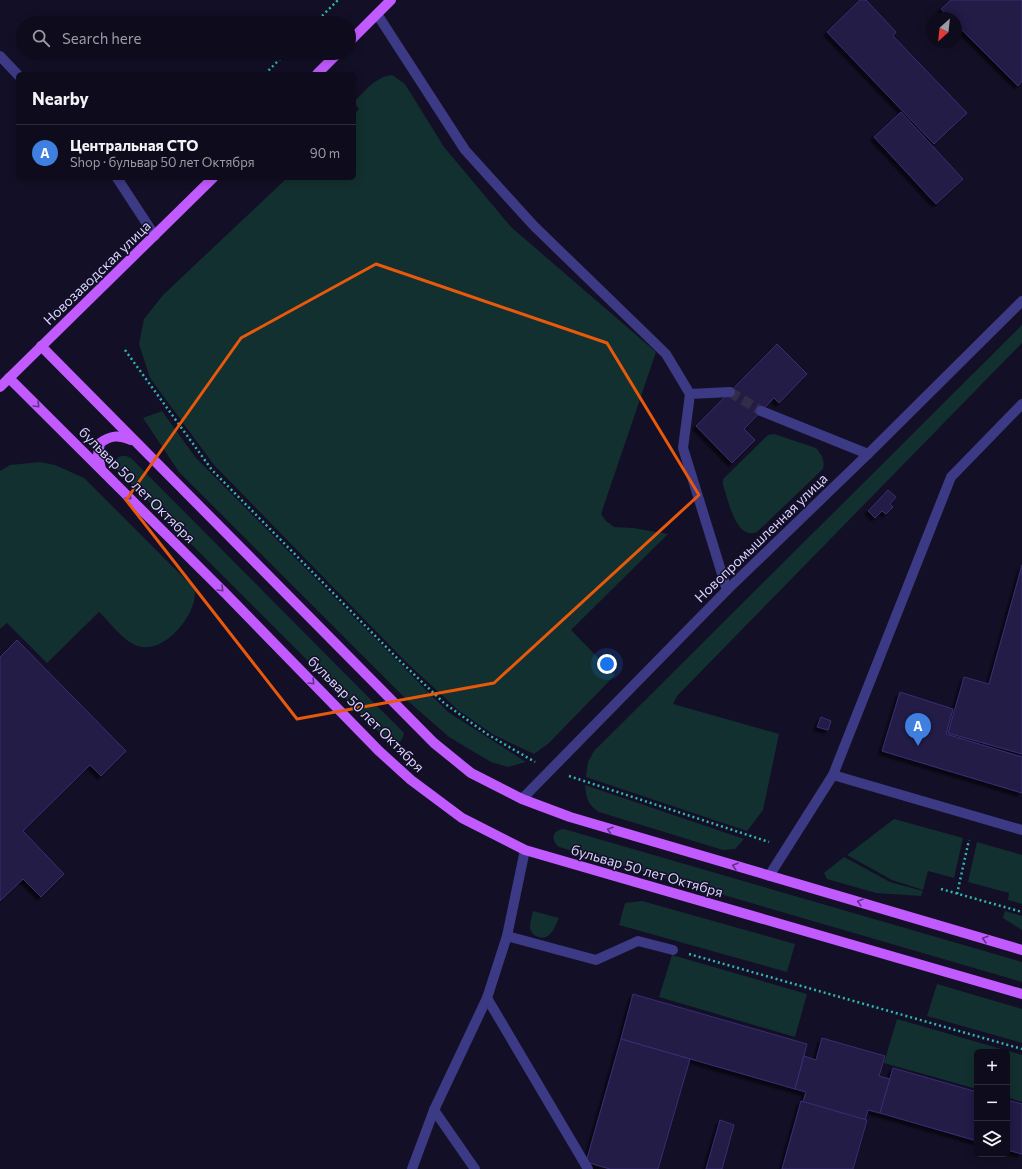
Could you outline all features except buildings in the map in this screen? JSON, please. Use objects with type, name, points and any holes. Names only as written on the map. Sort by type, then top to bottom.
[{"type":"main road","points":[[356,35],[391,0]]},
{"type":"main road","points":[[319,72],[331,60]]},
{"type":"main road","name":"Новозаводская улица","points":[[0,387],[211,180]]},
{"type":"main road","name":"бульвар 50 лет Октября","points":[[41,346],[434,743],[471,773],[522,799],[584,822],[1022,950]]},
{"type":"main road","name":"бульвар 50 лет Октября","points":[[9,378],[379,750],[411,780],[462,818],[525,850],[1022,994]]},
{"type":"main road","points":[[101,469],[98,455],[100,444],[107,438],[119,436],[134,441]]},
{"type":"street","points":[[377,14],[465,150],[534,226],[666,354],[690,394],[683,448],[727,590]]},
{"type":"street","points":[[0,56],[16,72]]},
{"type":"street","points":[[118,180],[155,236]]},
{"type":"street","name":"Новопромышленная улица","points":[[522,799],[727,590],[868,454],[1022,301]]},
{"type":"street","points":[[690,394],[730,392]]},
{"type":"street","points":[[769,876],[834,775],[951,477],[1022,404]]},
{"type":"street","points":[[761,411],[868,454]]},
{"type":"street","points":[[834,775],[1022,830]]},
{"type":"street","points":[[412,1169],[434,1110],[487,998],[507,936],[525,850]]},
{"type":"street","points":[[507,936],[596,960],[638,940],[673,950]]},
{"type":"street","points":[[487,998],[588,1169]]},
{"type":"street","points":[[434,1110],[475,1169]]},
{"type":"path","points":[[322,16],[338,0]]},
{"type":"path","points":[[267,72],[279,60]]},
{"type":"path","points":[[125,350],[212,470],[399,660],[450,708],[487,734],[550,770],[787,848]]},
{"type":"path","points":[[957,894],[969,840]]},
{"type":"path","points":[[941,889],[1022,912]]},
{"type":"path","points":[[673,950],[1022,1049]]},
{"type":"highlighted area","points":[[376,264],[607,343],[699,495],[494,683],[297,719],[126,500],[241,338]]},
{"type":"green space","points":[[392,75],[405,84],[444,147],[511,227],[656,352],[601,514],[606,521],[614,527],[633,528],[668,534],[571,630],[615,675],[549,743],[534,754],[494,735],[458,710],[405,661],[214,465],[150,378],[139,344],[144,319],[163,295],[285,180],[356,180],[356,112],[359,109],[356,105],[356,100],[366,89],[386,76]]},
{"type":"green space","points":[[1022,325],[1022,343],[677,696],[673,704],[779,734],[763,810],[747,831],[586,777],[588,762],[594,751]]},
{"type":"green space","points":[[162,411],[196,458],[448,712],[526,762],[508,767],[491,762],[449,737],[409,702],[179,472],[143,418]]},
{"type":"green space","points":[[774,434],[816,448],[824,463],[823,469],[757,532],[750,533],[738,525],[734,517],[723,485],[723,479],[768,435]]},
{"type":"green space","points":[[121,456],[131,458],[404,733],[400,741],[395,744],[386,739],[116,469],[115,464],[117,458]]},
{"type":"green space","points":[[40,462],[55,465],[84,478],[195,589],[191,610],[186,619],[171,636],[153,646],[143,647],[133,644],[119,633],[99,612],[47,663],[7,623],[0,629],[0,471],[10,465]]},
{"type":"green space","points":[[585,785],[744,839],[735,849],[723,850],[599,812],[592,807],[588,801]]},
{"type":"green space","points":[[894,819],[963,838],[954,878],[928,871],[923,890],[892,880],[847,855]]},
{"type":"green space","points":[[564,829],[1022,962],[1022,982],[559,847],[553,838],[557,831]]},
{"type":"green space","points":[[977,842],[1022,855],[1022,904],[1008,900],[1009,893],[968,882]]},
{"type":"green space","points":[[844,857],[890,882],[923,891],[921,896],[876,893],[827,879],[824,873]]},
{"type":"green space","points":[[642,901],[795,944],[787,972],[619,925],[625,903]]},
{"type":"green space","points":[[533,911],[559,918],[552,932],[544,938],[537,937],[532,933],[530,923]]},
{"type":"green space","points":[[1005,911],[1022,916],[1022,930],[1003,918]]},
{"type":"green space","points":[[672,955],[807,994],[795,1037],[659,997]]},
{"type":"green space","points":[[937,984],[1022,1009],[1022,1043],[927,1016]]},
{"type":"green space","points":[[897,1019],[1001,1049],[974,1049],[974,1088],[884,1063]]},
{"type":"green space","points":[[1010,1052],[1022,1055],[1022,1102],[1010,1098]]},
{"type":"tunnel","points":[[730,392],[761,411]]},
{"type":"place","name":"Центральная СТО","points":[[918,746]]}]
